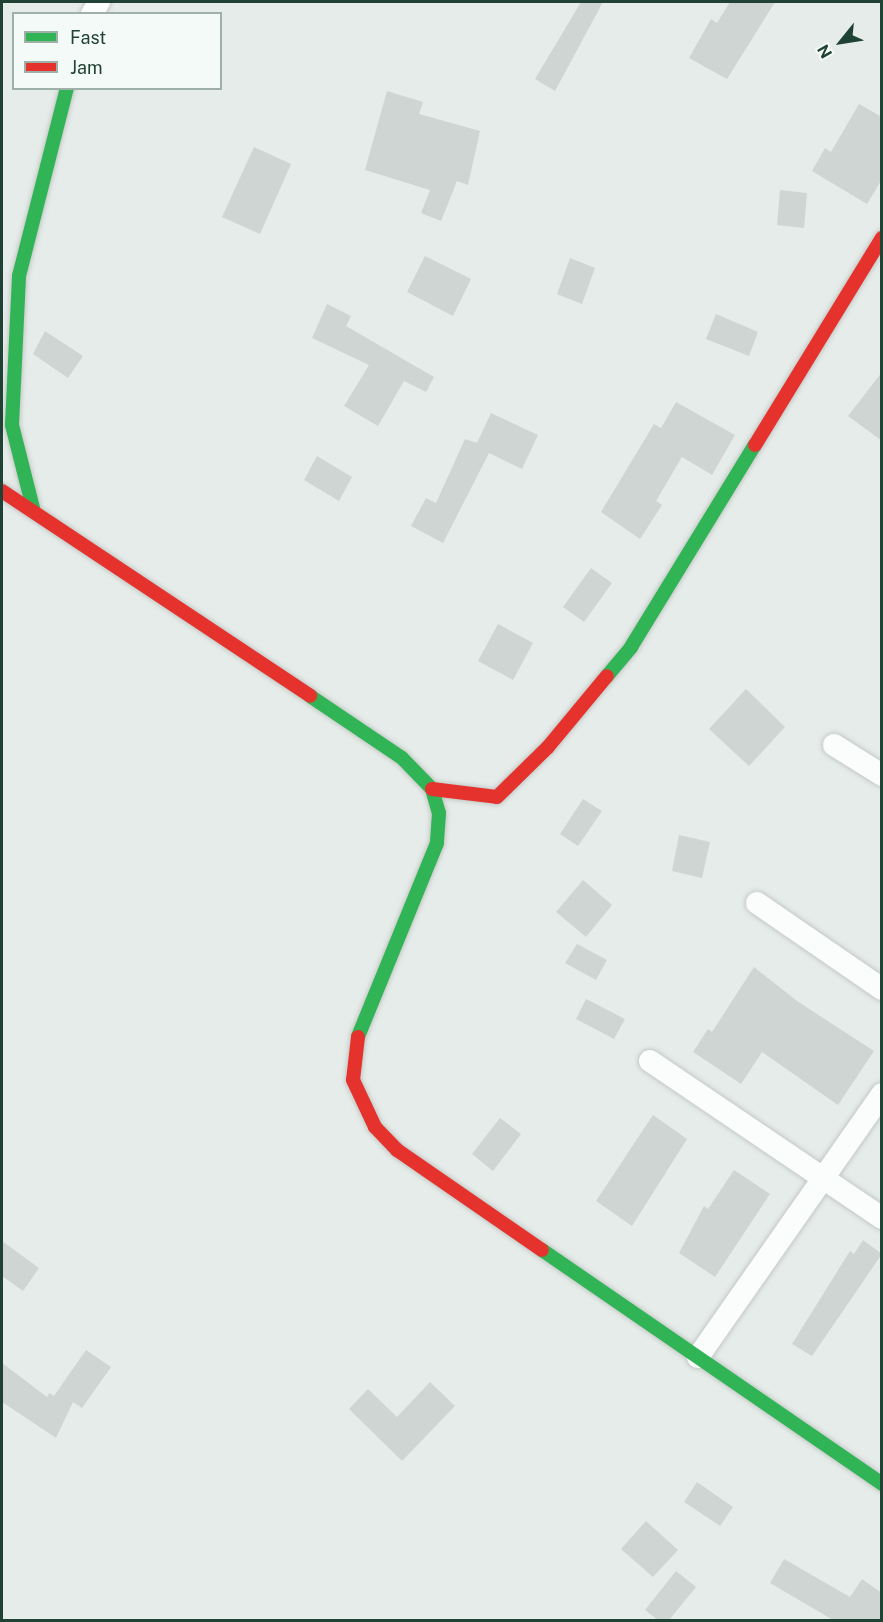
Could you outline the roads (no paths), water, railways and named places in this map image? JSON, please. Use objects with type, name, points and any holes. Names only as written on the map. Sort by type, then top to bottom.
[{"type":"street","points":[[34,512],[12,425],[19,276],[66,90]]},
{"type":"street","points":[[432,789],[497,797],[548,747],[631,647],[882,238]]},
{"type":"street","points":[[2,491],[402,758],[432,789],[439,813],[437,843],[356,1042],[353,1080],[368,1118],[397,1150],[881,1482]]},
{"type":"street","points":[[834,745],[882,775]]},
{"type":"street","points":[[758,903],[882,989]]},
{"type":"street","points":[[650,1061],[882,1218]]},
{"type":"street","points":[[698,1357],[882,1094]]}]
